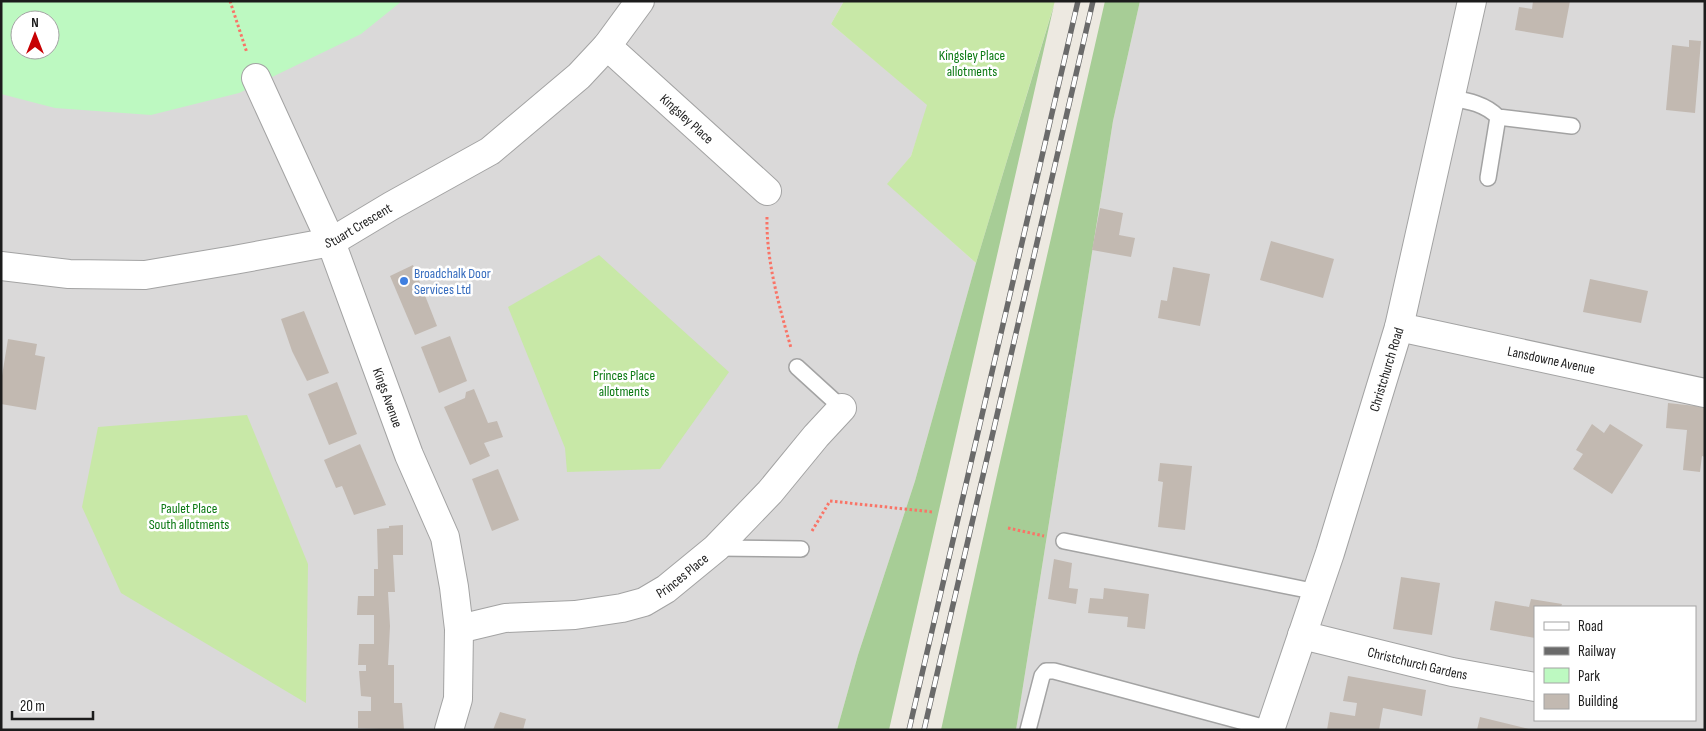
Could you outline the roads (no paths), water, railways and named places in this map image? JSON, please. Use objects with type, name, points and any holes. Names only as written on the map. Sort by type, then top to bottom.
[{"type":"street","name":"Stuart Crescent","points":[[1,266],[69,274],[144,275],[331,242],[490,150],[579,76],[607,46],[640,1]]},
{"type":"street","name":"Christchurch Road","points":[[1270,730],[1317,592],[1399,327],[1472,1]]},
{"type":"street","name":"Kingsley Place","points":[[607,46],[767,191]]},
{"type":"street","name":"Kings Avenue","points":[[256,78],[331,242],[409,455],[445,536],[459,629],[458,699],[450,730]]},
{"type":"street","name":"Lansdowne Avenue","points":[[1399,327],[1705,393]]},
{"type":"street","name":"Princes Place","points":[[459,629],[505,618],[575,615],[622,608],[644,602],[666,589],[716,548],[770,492],[816,436],[842,408]]},
{"type":"street","name":"Christchurch Gardens","points":[[1302,635],[1452,672],[1534,688]]},
{"type":"lane","points":[[1451,98],[1474,102],[1491,110],[1498,117],[1572,126]]},
{"type":"lane","points":[[1488,178],[1498,117]]},
{"type":"lane","points":[[797,367],[842,408]]},
{"type":"lane","points":[[1064,541],[1317,592]]},
{"type":"lane","points":[[716,548],[802,549]]},
{"type":"lane","points":[[1028,730],[1042,676],[1046,672],[1054,671],[1270,730]]},
{"type":"railway","points":[[909,730],[1078,1]]},
{"type":"railway","points":[[924,730],[1093,1]]},
{"type":"place","name":"Broadchalk Door Services Ltd","points":[[404,281]]},
{"type":"park label","name":"Kingsley Place allotments","points":[[972,64]]},
{"type":"park label","name":"Princes Place allotments","points":[[624,384]]},
{"type":"park label","name":"Paulet Place South allotments","points":[[189,516]]}]
